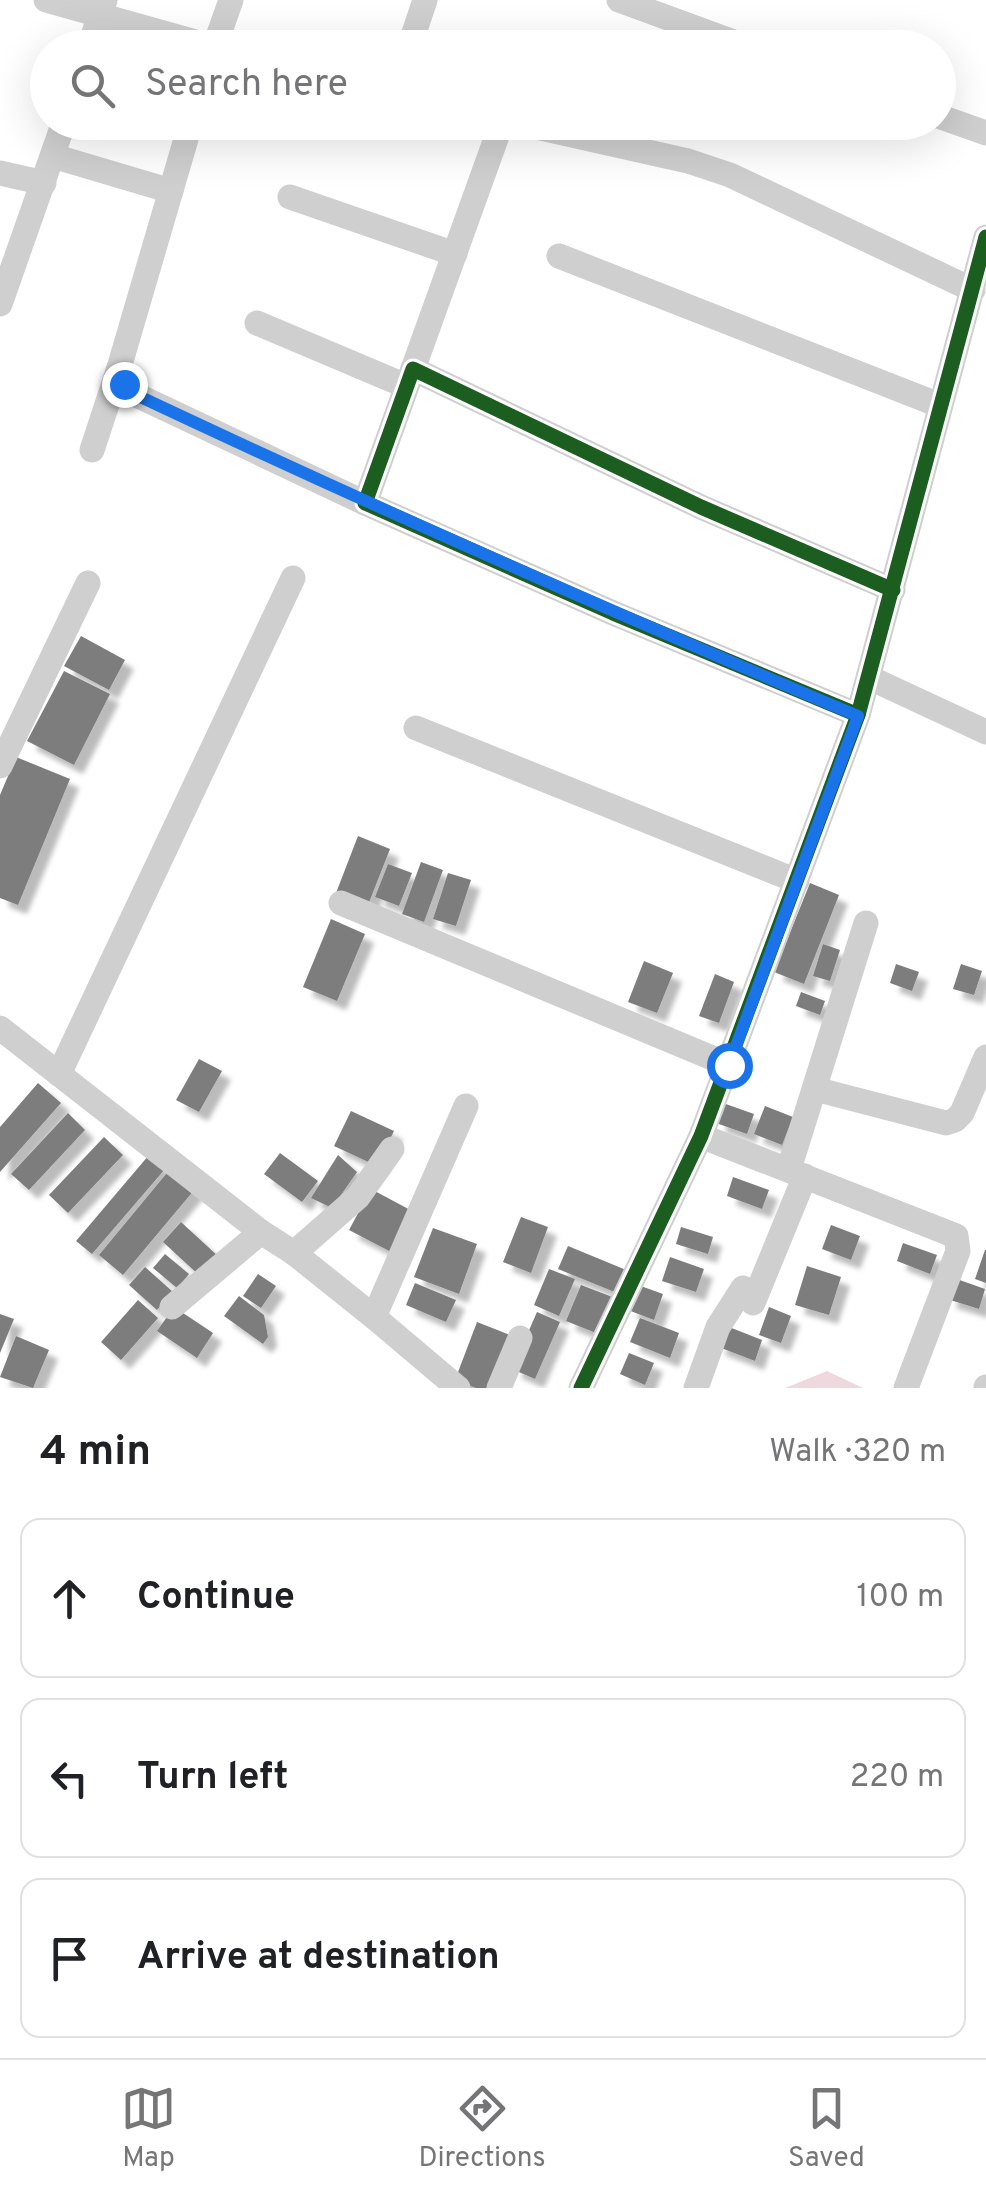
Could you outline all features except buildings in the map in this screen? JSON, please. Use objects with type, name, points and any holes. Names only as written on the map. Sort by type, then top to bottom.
[{"type":"street","points":[[46,0],[103,7],[167,30]]},
{"type":"street","points":[[221,30],[232,0]]},
{"type":"street","points":[[415,30],[425,0]]},
{"type":"street","points":[[618,0],[700,30]]},
{"type":"street","points":[[956,122],[986,133]]},
{"type":"street","points":[[0,304],[58,140]]},
{"type":"street","points":[[92,450],[187,140]]},
{"type":"street","points":[[365,502],[496,140]]},
{"type":"street","points":[[594,140],[688,161],[730,175],[972,290]]},
{"type":"street","points":[[53,156],[171,191]]},
{"type":"street","points":[[0,173],[44,183]]},
{"type":"street","points":[[290,197],[455,254]]},
{"type":"street","points":[[580,1388],[701,1136],[858,716],[986,237]]},
{"type":"street","points":[[560,256],[939,406]]},
{"type":"street","points":[[257,322],[410,378],[893,590]]},
{"type":"street","points":[[119,368],[132,393],[613,613],[858,716]]},
{"type":"street","points":[[59,1074],[294,578]]},
{"type":"street","points":[[0,766],[88,583]]},
{"type":"street","points":[[870,678],[986,732]]},
{"type":"street","points":[[416,728],[797,880]]},
{"type":"street","points":[[341,903],[729,1065]]},
{"type":"street","points":[[696,1388],[718,1326],[748,1296],[797,1173],[814,1090],[866,924]]},
{"type":"street","points":[[0,1028],[374,1317],[443,1383]]},
{"type":"street","points":[[814,1090],[946,1123],[962,1113],[986,1056]]},
{"type":"street","points":[[374,1317],[466,1106]]},
{"type":"street","points":[[701,1136],[956,1236],[958,1251],[906,1388]]},
{"type":"street","points":[[294,1254],[358,1198],[392,1149]]},
{"type":"street","points":[[172,1307],[261,1232]]},
{"type":"street","points":[[499,1388],[520,1338]]},
{"type":"shaded area","points":[[827,1371],[863,1388],[785,1388]]},
{"type":"cycle path","points":[[581,1388],[701,1136],[858,715],[986,237]]},
{"type":"cycle path","points":[[858,715],[613,613],[365,503],[413,369],[701,507],[893,590]]},
{"type":"route","points":[[124,384],[132,393],[365,502],[613,613],[858,716],[729,1065]]}]
